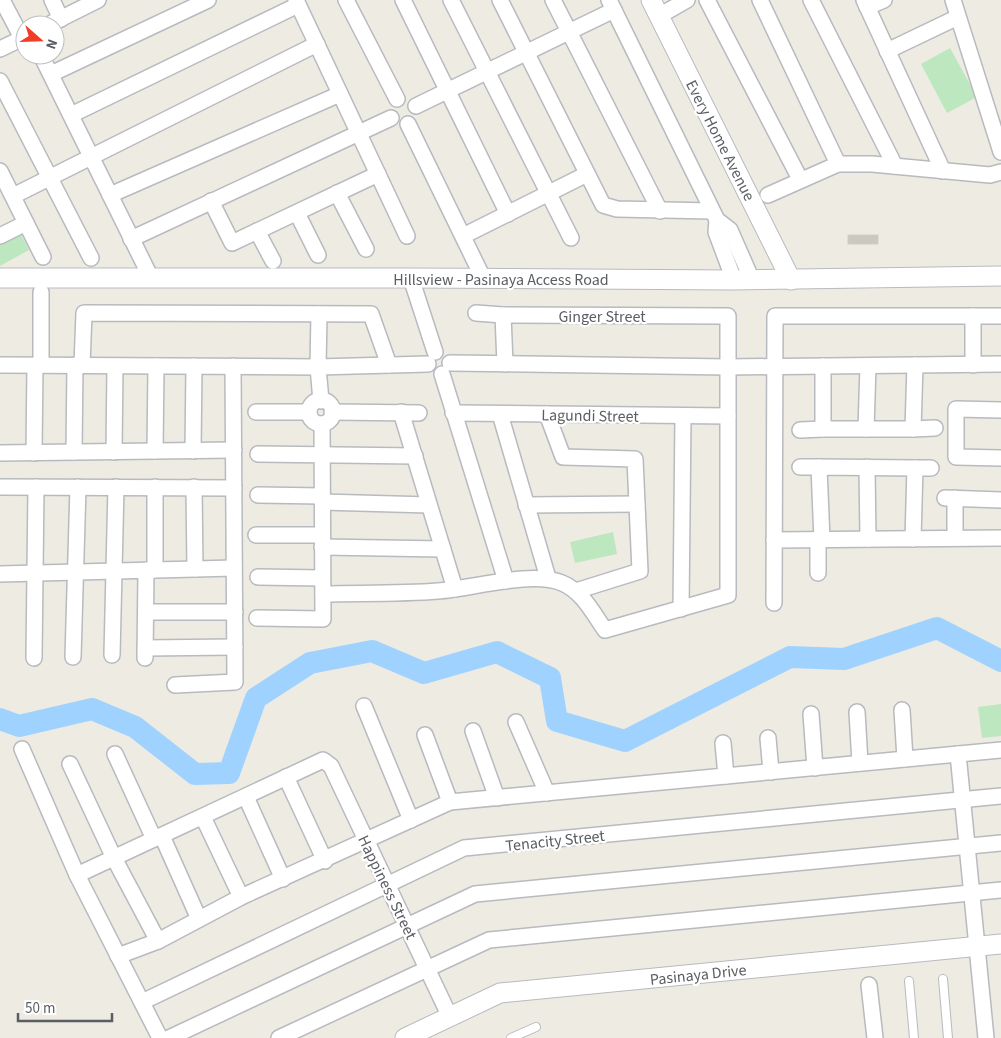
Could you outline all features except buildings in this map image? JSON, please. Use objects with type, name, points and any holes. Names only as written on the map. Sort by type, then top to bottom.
[{"type":"street","points":[[2,0],[15,23]]},
{"type":"street","points":[[52,0],[54,15]]},
{"type":"street","points":[[65,17],[98,0]]},
{"type":"street","points":[[51,74],[208,0]]},
{"type":"street","points":[[346,0],[397,99]]},
{"type":"street","points":[[403,0],[449,90],[508,214]]},
{"type":"street","points":[[451,0],[571,238]]},
{"type":"street","points":[[500,0],[601,202],[606,207],[714,215]]},
{"type":"street","points":[[553,0],[660,211]]},
{"type":"street","points":[[655,8],[687,0]]},
{"type":"street","points":[[707,0],[800,179]]},
{"type":"street","points":[[760,0],[838,164]]},
{"type":"street","points":[[811,0],[895,166]]},
{"type":"street","points":[[884,0],[866,3],[943,171]]},
{"type":"street","points":[[953,0],[1001,152]]},
{"type":"street","points":[[71,115],[297,2],[407,236]]},
{"type":"street","points":[[416,106],[569,32],[611,5],[714,215],[716,232],[743,280]]},
{"type":"street","name":"Every Home Avenue","points":[[655,8],[791,280]]},
{"type":"street","points":[[887,51],[958,17]]},
{"type":"street","points":[[0,49],[15,41]]},
{"type":"street","points":[[7,191],[50,177],[317,44]]},
{"type":"street","points":[[47,65],[151,278]]},
{"type":"street","points":[[0,81],[91,258]]},
{"type":"street","points":[[110,194],[340,94]]},
{"type":"street","points":[[397,99],[408,99],[416,106],[416,114],[408,124],[400,125],[391,118],[390,107],[397,99]]},
{"type":"street","points":[[131,239],[391,118]]},
{"type":"street","points":[[408,124],[483,278]]},
{"type":"street","points":[[768,195],[800,179],[838,164],[895,166],[990,175],[1001,172]]},
{"type":"street","points":[[0,171],[7,191],[43,257]]},
{"type":"street","points":[[211,201],[232,243],[378,174]]},
{"type":"street","points":[[463,236],[586,174]]},
{"type":"street","points":[[337,193],[366,249]]},
{"type":"street","points":[[297,213],[318,255]]},
{"type":"street","points":[[0,236],[26,223]]},
{"type":"street","points":[[257,232],[273,260]]},
{"type":"street","name":"Hillsview - Pasinaya Access Road","points":[[0,278],[791,280],[942,275],[1001,276]]},
{"type":"street","points":[[417,278],[453,413],[506,581]]},
{"type":"street","points":[[34,453],[41,292]]},
{"type":"street","points":[[74,452],[78,365],[84,313],[371,314],[388,365]]},
{"type":"street","name":"Ginger Street","points":[[476,313],[503,315],[728,316],[728,366]]},
{"type":"street","points":[[319,314],[318,367],[321,401]]},
{"type":"street","points":[[503,315],[505,364]]},
{"type":"street","points":[[774,603],[775,316],[1001,316]]},
{"type":"street","points":[[973,316],[973,364]]},
{"type":"street","points":[[0,365],[318,367],[440,361],[505,364],[728,366],[1001,364]]},
{"type":"street","points":[[913,429],[915,365]]},
{"type":"street","points":[[114,452],[115,366]]},
{"type":"street","points":[[155,451],[156,366]]},
{"type":"street","points":[[194,366],[194,451]]},
{"type":"street","points":[[175,685],[236,682],[233,366]]},
{"type":"street","points":[[323,594],[455,589],[506,581],[548,578],[576,591],[605,630],[728,594],[728,366]]},
{"type":"street","points":[[823,366],[823,429]]},
{"type":"street","points":[[866,429],[868,366]]},
{"type":"street","points":[[321,401],[329,404],[332,412],[329,420],[322,424],[313,422],[309,412],[312,404],[321,401]]},
{"type":"street","points":[[1001,410],[956,409],[956,457],[1001,458]]},
{"type":"street","points":[[256,412],[309,412]]},
{"type":"street","points":[[332,412],[419,413]]},
{"type":"street","points":[[401,412],[455,589]]},
{"type":"street","name":"Lagundi Street","points":[[453,413],[728,416]]},
{"type":"street","points":[[500,414],[548,578]]},
{"type":"street","points":[[547,414],[563,457],[635,459],[640,571],[576,591]]},
{"type":"street","points":[[681,609],[683,416]]},
{"type":"street","points":[[257,618],[323,619],[322,424]]},
{"type":"street","points":[[800,430],[935,428]]},
{"type":"street","points":[[0,454],[234,450]]},
{"type":"street","points":[[258,454],[415,456]]},
{"type":"street","points":[[800,467],[931,468]]},
{"type":"street","points":[[818,573],[820,540],[819,467]]},
{"type":"street","points":[[867,468],[868,539]]},
{"type":"street","points":[[913,539],[914,468]]},
{"type":"street","points":[[0,487],[234,488]]},
{"type":"street","points":[[34,658],[36,487]]},
{"type":"street","points":[[73,657],[78,487]]},
{"type":"street","points":[[112,655],[116,487]]},
{"type":"street","points":[[155,487],[145,653],[235,647]]},
{"type":"street","points":[[194,487],[195,569]]},
{"type":"street","points":[[258,495],[429,505]]},
{"type":"street","points":[[955,538],[950,498],[1001,500]]},
{"type":"street","points":[[526,505],[637,504]]},
{"type":"street","points":[[256,535],[443,549]]},
{"type":"street","points":[[774,540],[1001,538]]},
{"type":"street","points":[[0,574],[234,568]]},
{"type":"street","points":[[258,577],[322,578]]},
{"type":"street","points":[[146,612],[235,612]]},
{"type":"street","points":[[364,706],[411,820]]},
{"type":"street","points":[[902,710],[905,759]]},
{"type":"street","points":[[857,712],[860,764]]},
{"type":"street","points":[[810,714],[815,768]]},
{"type":"street","points":[[516,722],[547,793]]},
{"type":"street","points":[[473,731],[497,798]]},
{"type":"street","points":[[425,735],[450,802]]},
{"type":"street","points":[[768,738],[771,772]]},
{"type":"street","points":[[723,743],[726,776]]},
{"type":"street","points":[[22,748],[77,875],[160,1038]]},
{"type":"street","points":[[118,956],[158,940],[241,897],[325,861],[450,802],[1001,750]]},
{"type":"street","points":[[115,754],[199,919]]},
{"type":"street","points":[[958,754],[986,1038]]},
{"type":"street","name":"Happiness Street","points":[[286,777],[323,760],[331,766],[450,1017]]},
{"type":"street","points":[[70,764],[114,858],[158,940]]},
{"type":"street","points":[[77,875],[286,777],[325,861]]},
{"type":"street","name":"Tenacity Street","points":[[142,1002],[464,848],[1001,796]]},
{"type":"street","points":[[246,797],[283,879]]},
{"type":"street","points":[[204,817],[241,897]]},
{"type":"street","points":[[169,1038],[475,894],[1001,843]]},
{"type":"street","points":[[279,1038],[489,940],[1001,890]]},
{"type":"street","name":"Pasinaya Drive","points":[[414,1036],[500,993],[1001,944]]},
{"type":"street","points":[[869,985],[875,1038]]},
{"type":"lane","points":[[943,978],[948,1038]]},
{"type":"lane","points":[[909,981],[914,1038]]},
{"type":"lane","points":[[511,1038],[536,1027]]},
{"type":"green space","points":[[950,48],[977,97],[947,113],[921,64]]},
{"type":"green space","points":[[19,230],[29,250],[0,266],[0,240]]},
{"type":"green space","points":[[613,532],[617,554],[575,563],[570,542]]},
{"type":"green space","points":[[1001,704],[1001,736],[982,738],[978,707]]},
{"type":"waterway","points":[[0,719],[19,726],[92,709],[135,727],[195,774],[229,773],[256,698],[310,663],[372,651],[424,673],[497,652],[550,678],[557,721],[625,741],[790,657],[844,659],[937,628],[1001,661]]}]
